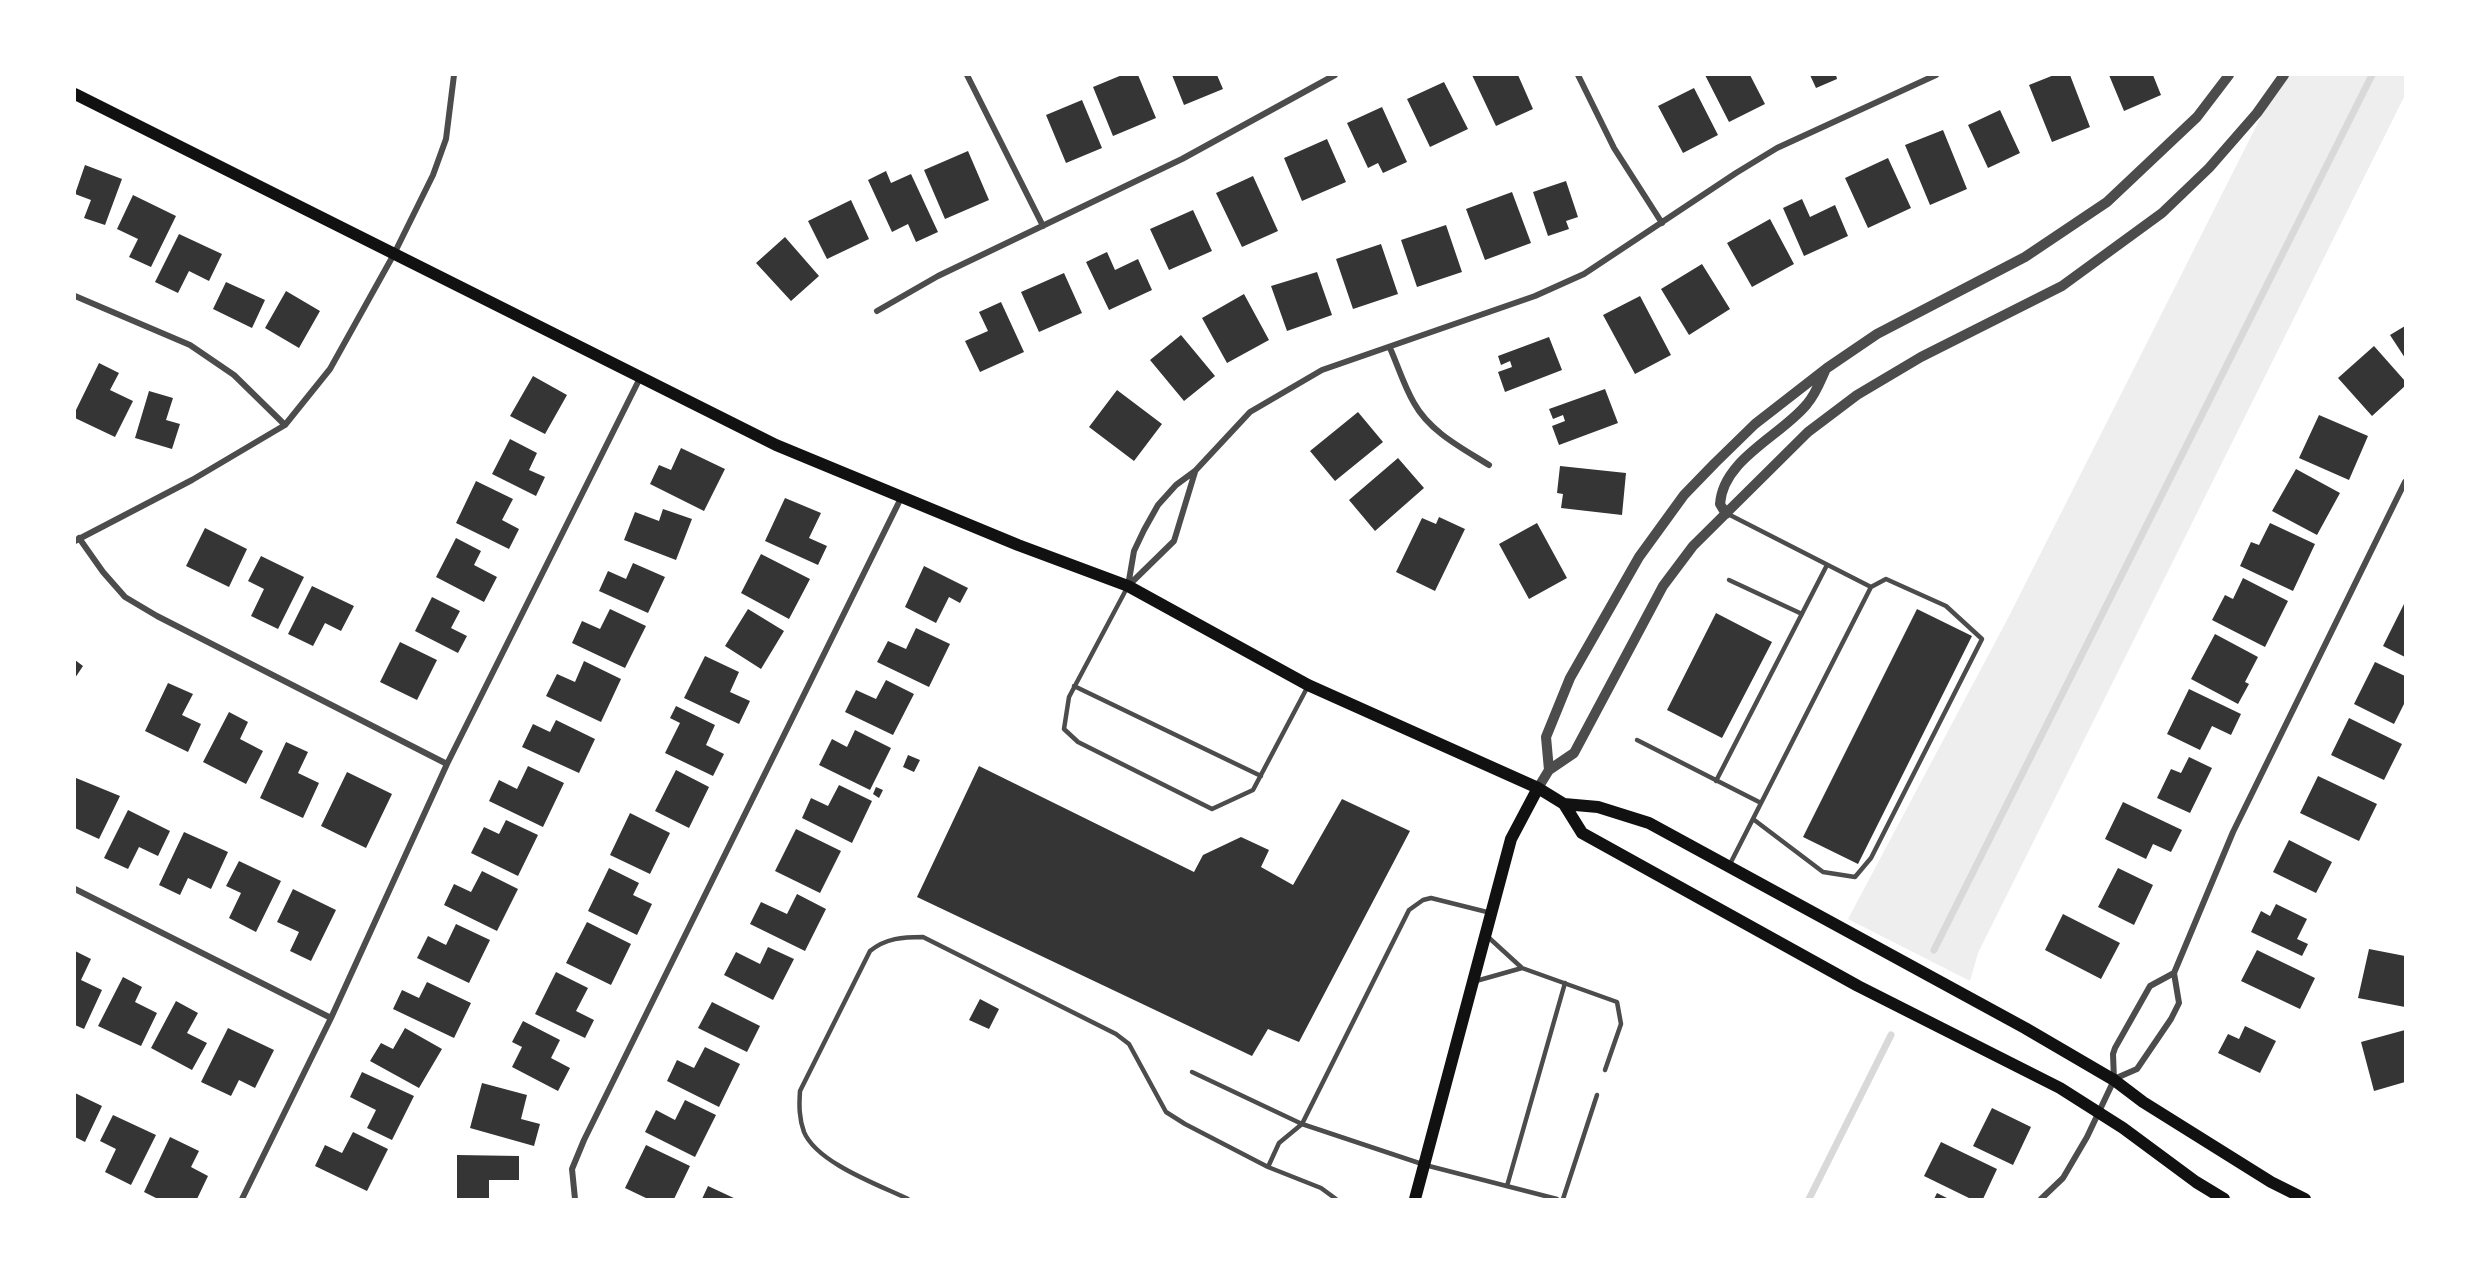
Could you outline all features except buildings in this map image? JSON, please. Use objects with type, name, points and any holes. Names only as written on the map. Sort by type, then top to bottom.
[{"type":"main road","points":[[75,94],[776,445],[1018,545],[1128,586],[1308,685],[1538,789],[1564,804],[1598,807],[1649,824],[2025,1028],[2114,1080],[2143,1102],[2261,1176],[2305,1199]]},
{"type":"main road","points":[[1415,1199],[1511,839],[1538,789]]},
{"type":"main road","points":[[1564,804],[1582,833],[1620,856],[1858,986],[2060,1088],[2099,1112],[2196,1182],[2224,1199]]},
{"type":"street","points":[[447,764],[157,616],[125,597],[77,539],[192,480],[285,425],[330,369],[394,254],[433,175],[447,139],[454,75]]},
{"type":"street","points":[[966,75],[1043,226]]},
{"type":"street","points":[[877,311],[938,276],[1182,159],[1335,75]]},
{"type":"street","points":[[1578,75],[1614,147],[1662,223]]},
{"type":"street","points":[[1128,586],[1134,551],[1158,505],[1176,485],[1195,471],[1250,412],[1322,370],[1535,296],[1584,274],[1777,148],[1936,75]]},
{"type":"street","points":[[1549,770],[1546,737],[1570,678],[1639,557],[1684,495],[1715,463],[1755,424],[1827,368],[1877,334],[2025,257],[2107,202],[2197,117],[2229,75]]},
{"type":"street","points":[[1538,789],[1549,770],[1574,753],[1663,586],[1693,546],[1808,432],[1857,395],[1921,357],[2062,286],[2162,213],[2216,160],[2257,113],[2284,75]]},
{"type":"street","points":[[75,296],[190,345],[234,375],[285,425]]},
{"type":"street","points":[[1390,348],[1414,404],[1427,421],[1444,436],[1489,465]]},
{"type":"street","points":[[1726,514],[1720,504],[1726,480],[1745,459],[1808,404],[1827,368]]},
{"type":"street","points":[[242,1199],[331,1017],[447,764],[640,378]]},
{"type":"street","points":[[1128,586],[1174,541],[1195,471]]},
{"type":"street","points":[[2114,1080],[2137,1069],[2171,1019],[2179,1003],[2174,973],[2233,832],[2405,482]]},
{"type":"street","points":[[575,1199],[572,1169],[584,1140],[903,496]]},
{"type":"street","points":[[75,889],[331,1017]]},
{"type":"street","points":[[2041,1199],[2063,1178],[2087,1137],[2114,1080],[2113,1054],[2150,986],[2174,973]]},
{"type":"lane","points":[[1726,514],[1871,587]]},
{"type":"lane","points":[[1716,781],[1827,565]]},
{"type":"lane","points":[[1728,867],[1871,587],[1887,579],[1946,606],[1982,639],[1871,858],[1855,877],[1823,872],[1753,819]]},
{"type":"lane","points":[[1729,580],[1802,614]]},
{"type":"lane","points":[[1128,586],[1069,698],[1064,729],[1078,742],[1212,809],[1253,790],[1308,685]]},
{"type":"lane","points":[[1074,686],[1261,776]]},
{"type":"lane","points":[[1637,740],[1761,803]]},
{"type":"lane","points":[[1269,1167],[1279,1143],[1302,1124],[1410,910],[1423,900],[1431,898],[1491,913]]},
{"type":"lane","points":[[1486,935],[1522,968],[1617,1002],[1621,1024],[1605,1070]]},
{"type":"lane","points":[[908,1199],[822,1154],[805,1134],[799,1112],[800,1091],[870,951],[880,942],[898,937],[923,937],[1116,1034],[1129,1044],[1166,1112],[1269,1167],[1321,1188],[1336,1199]]},
{"type":"lane","points":[[1474,982],[1522,968]]},
{"type":"lane","points":[[1507,1186],[1565,983]]},
{"type":"lane","points":[[1192,1072],[1302,1124],[1425,1166],[1557,1199]]},
{"type":"lane","points":[[1563,1199],[1597,1095]]},
{"type":"shaded area","points":[[2282,75],[2405,75],[2405,95],[1978,953],[1970,981],[1848,919],[2006,622]]},
{"type":"waterway","points":[[1934,950],[2372,75]]},
{"type":"waterway","points":[[1809,1199],[1891,1035]]}]
